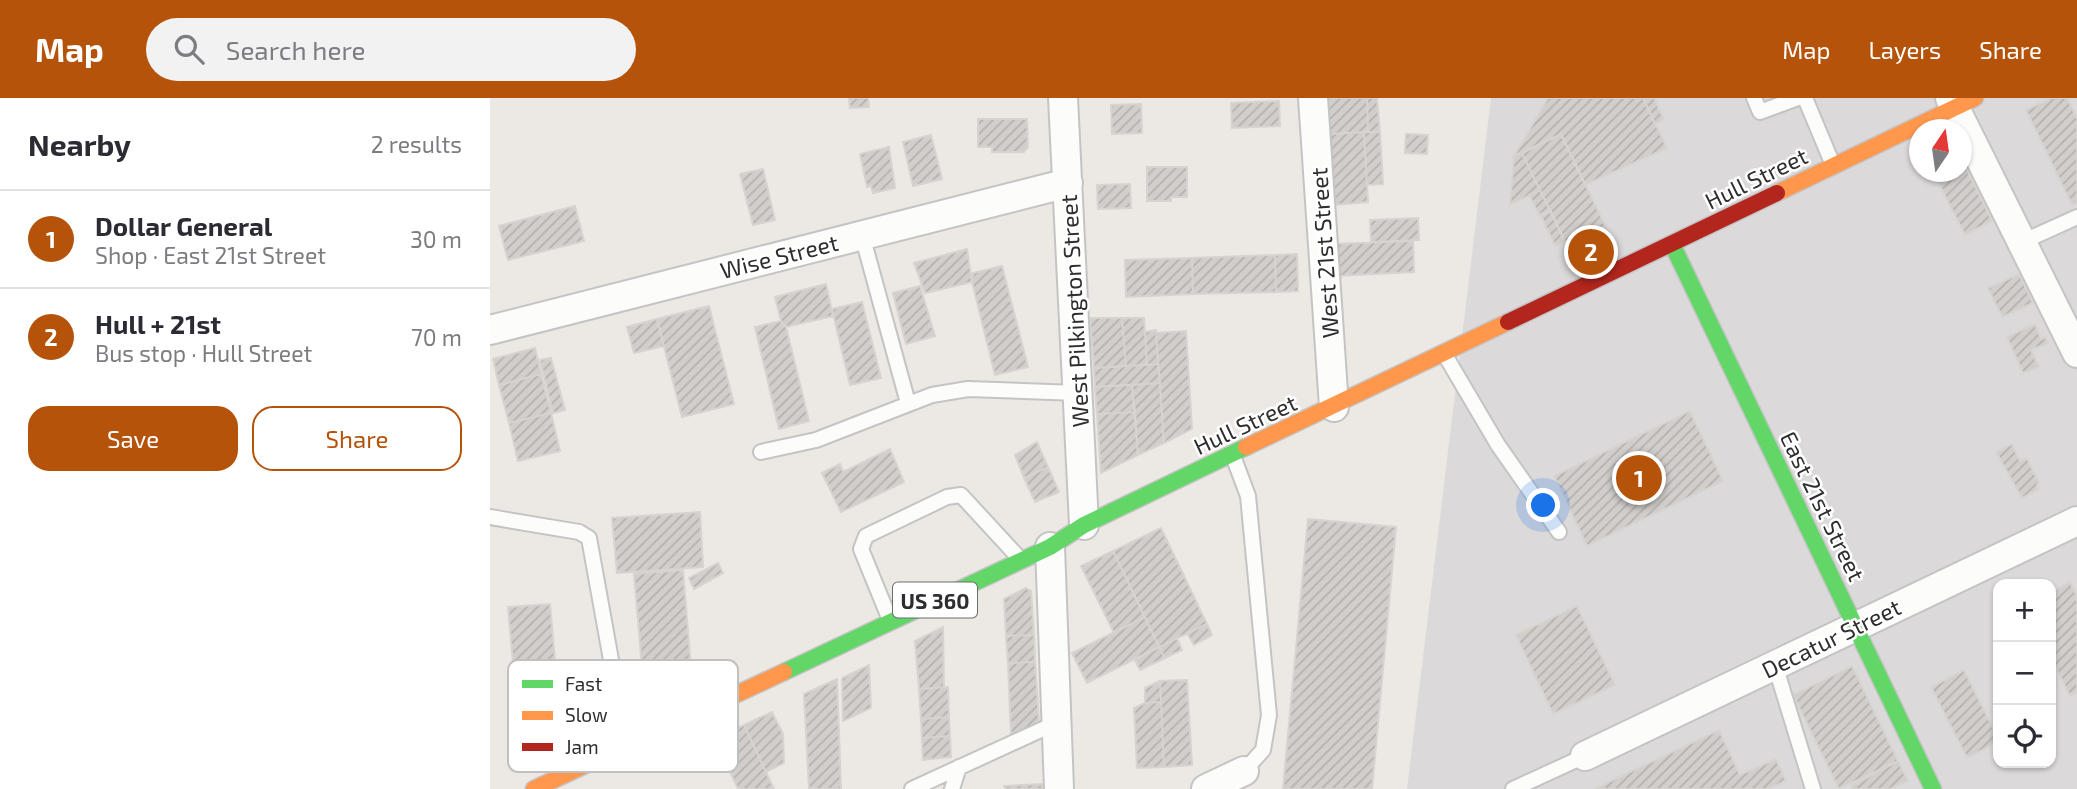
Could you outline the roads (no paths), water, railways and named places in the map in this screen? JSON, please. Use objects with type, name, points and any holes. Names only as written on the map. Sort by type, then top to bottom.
[{"type":"main road","name":"Hull Street","points":[[738,694],[1050,547],[1084,525],[1834,166],[1960,101]]},
{"type":"main road","name":"East 21st Street","points":[[1672,244],[1933,789]]},
{"type":"main road","name":"Hull Street","points":[[534,789],[571,772]]},
{"type":"street","name":"West Pilkington Street","points":[[1063,98],[1084,525]]},
{"type":"street","name":"West 21st Street","points":[[1313,98],[1334,407]]},
{"type":"street","points":[[1960,101],[2022,242],[2076,349]]},
{"type":"street","name":"Wise Street","points":[[490,330],[1068,183]]},
{"type":"street","name":"Decatur Street","points":[[1585,756],[2077,521]]},
{"type":"street","points":[[1050,547],[1059,789]]},
{"type":"street","points":[[1206,789],[1244,771]]},
{"type":"lane","points":[[1755,98],[1760,112],[1798,98]]},
{"type":"lane","points":[[1805,98],[1834,166]]},
{"type":"lane","points":[[2022,242],[2077,217]]},
{"type":"lane","points":[[862,235],[908,403]]},
{"type":"lane","points":[[1445,353],[1498,445],[1559,532]]},
{"type":"lane","points":[[761,452],[816,440],[908,403],[968,388],[1078,393]]},
{"type":"lane","points":[[1233,455],[1248,496],[1269,715],[1263,750],[1244,771]]},
{"type":"lane","points":[[890,622],[861,549],[866,536],[947,497],[961,495],[1021,560]]},
{"type":"lane","points":[[490,517],[579,532],[589,538],[611,660]]},
{"type":"lane","points":[[1775,665],[1813,789]]},
{"type":"lane","points":[[912,789],[1056,723]]},
{"type":"lane","points":[[1513,789],[1585,756]]},
{"type":"lane","points":[[953,789],[959,767]]},
{"type":"place","name":"Hull + 21st","points":[[1591,252]]},
{"type":"place","name":"Dollar General","points":[[1639,478]]}]
